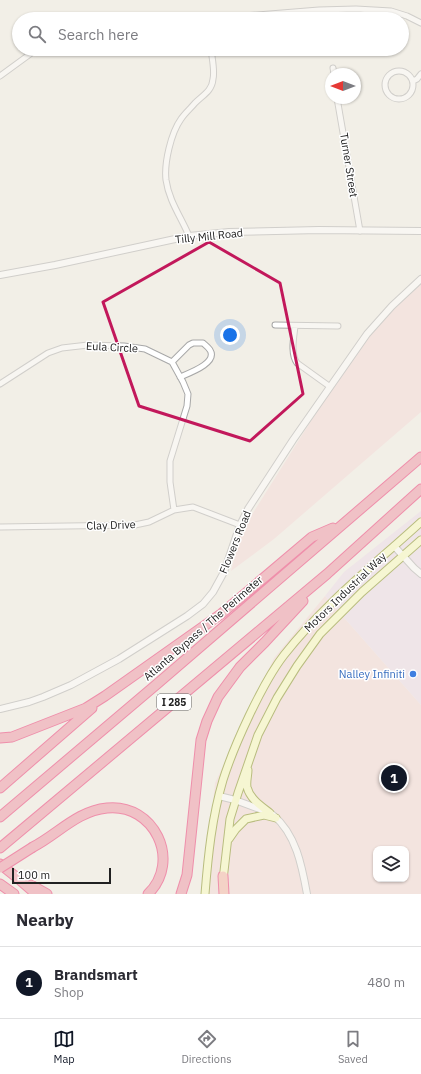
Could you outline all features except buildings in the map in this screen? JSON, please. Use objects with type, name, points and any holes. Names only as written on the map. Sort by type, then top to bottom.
[{"type":"highway","name":"Atlanta Bypass / The Perimeter","points":[[2,815],[421,457]]},
{"type":"highway","name":"I 285","points":[[0,848],[327,574],[421,488]]},
{"type":"highway","points":[[0,738],[12,736],[86,708],[221,614],[312,537],[340,526]]},
{"type":"highway","points":[[181,894],[187,875],[201,740],[218,697],[240,668],[327,574]]},
{"type":"highway","points":[[0,788],[105,696]]},
{"type":"highway","points":[[0,868],[71,822],[99,809],[113,807],[127,810],[139,815],[151,825],[159,838],[162,846],[163,867],[158,881],[148,894]]},
{"type":"highway","points":[[175,894],[181,881],[189,852]]},
{"type":"highway","points":[[0,864],[36,894]]},
{"type":"highway","points":[[223,876],[223,894]]},
{"type":"highway","points":[[20,880],[47,894]]},
{"type":"highway","points":[[0,885],[9,894]]},
{"type":"highway","points":[[0,885],[14,894]]},
{"type":"main road","name":"Motors Industrial Way","points":[[205,894],[214,816],[223,780],[240,736],[263,687],[283,656],[318,616],[371,566],[421,522]]},
{"type":"main road","name":"Motors Industrial Way","points":[[223,876],[230,819],[258,734],[277,698],[297,666],[320,634],[362,592],[421,540]]},
{"type":"main road","points":[[248,763],[247,786],[258,804],[270,813]]},
{"type":"main road","points":[[228,840],[246,819],[264,815],[276,818]]},
{"type":"street","points":[[294,12],[356,9],[394,12]]},
{"type":"street","points":[[409,17],[421,23]]},
{"type":"street","points":[[0,76],[27,56]]},
{"type":"street","points":[[189,236],[183,221],[170,199],[166,180],[166,158],[173,134],[180,119],[209,91],[214,79],[212,56]]},
{"type":"street","points":[[401,70],[411,76],[413,81],[412,92],[408,96],[397,99],[388,93],[385,83],[387,77],[391,73],[401,70]]},
{"type":"street","points":[[413,81],[421,74]]},
{"type":"street","name":"Turner Street","points":[[338,104],[360,231]]},
{"type":"street","name":"Tilly Mill Road","points":[[0,275],[62,264],[189,236],[229,232],[319,230],[421,231]]},
{"type":"street","name":"Flowers Road","points":[[0,709],[29,702],[71,685],[119,659],[192,612],[208,598],[224,572],[240,525],[256,495],[329,386],[366,334],[392,306],[421,279]]},
{"type":"street","points":[[275,325],[338,326]]},
{"type":"street","points":[[295,326],[293,351],[294,359],[297,363],[329,386]]},
{"type":"street","points":[[174,510],[170,482],[170,461],[187,406],[188,394],[172,362],[189,345],[193,343],[203,343],[210,350],[211,359],[205,365],[180,377]]},
{"type":"street","name":"Eula Circle","points":[[0,384],[48,354],[62,348],[88,345],[124,346],[145,349],[172,362]]},
{"type":"street","name":"Clay Drive","points":[[0,527],[135,525],[149,522],[174,510],[193,507],[240,525]]},
{"type":"street","points":[[394,546],[421,574]]},
{"type":"street","points":[[219,796],[258,808],[270,813],[276,818],[288,833],[296,848],[303,870],[307,894]]},
{"type":"highlighted area","points":[[209,242],[280,283],[303,394],[250,441],[139,406],[103,302]]},
{"type":"shaded area","points":[[421,275],[421,412],[274,539],[231,571],[241,532],[355,351]]},
{"type":"shaded area","points":[[421,511],[421,705],[325,596],[344,572]]},
{"type":"shaded area","points":[[325,596],[421,705],[421,894],[206,894],[205,883],[215,783],[274,658]]},
{"type":"place","name":"Nalley Infiniti","points":[[413,674]]},
{"type":"place","name":"Brandsmart","points":[[394,778]]}]
